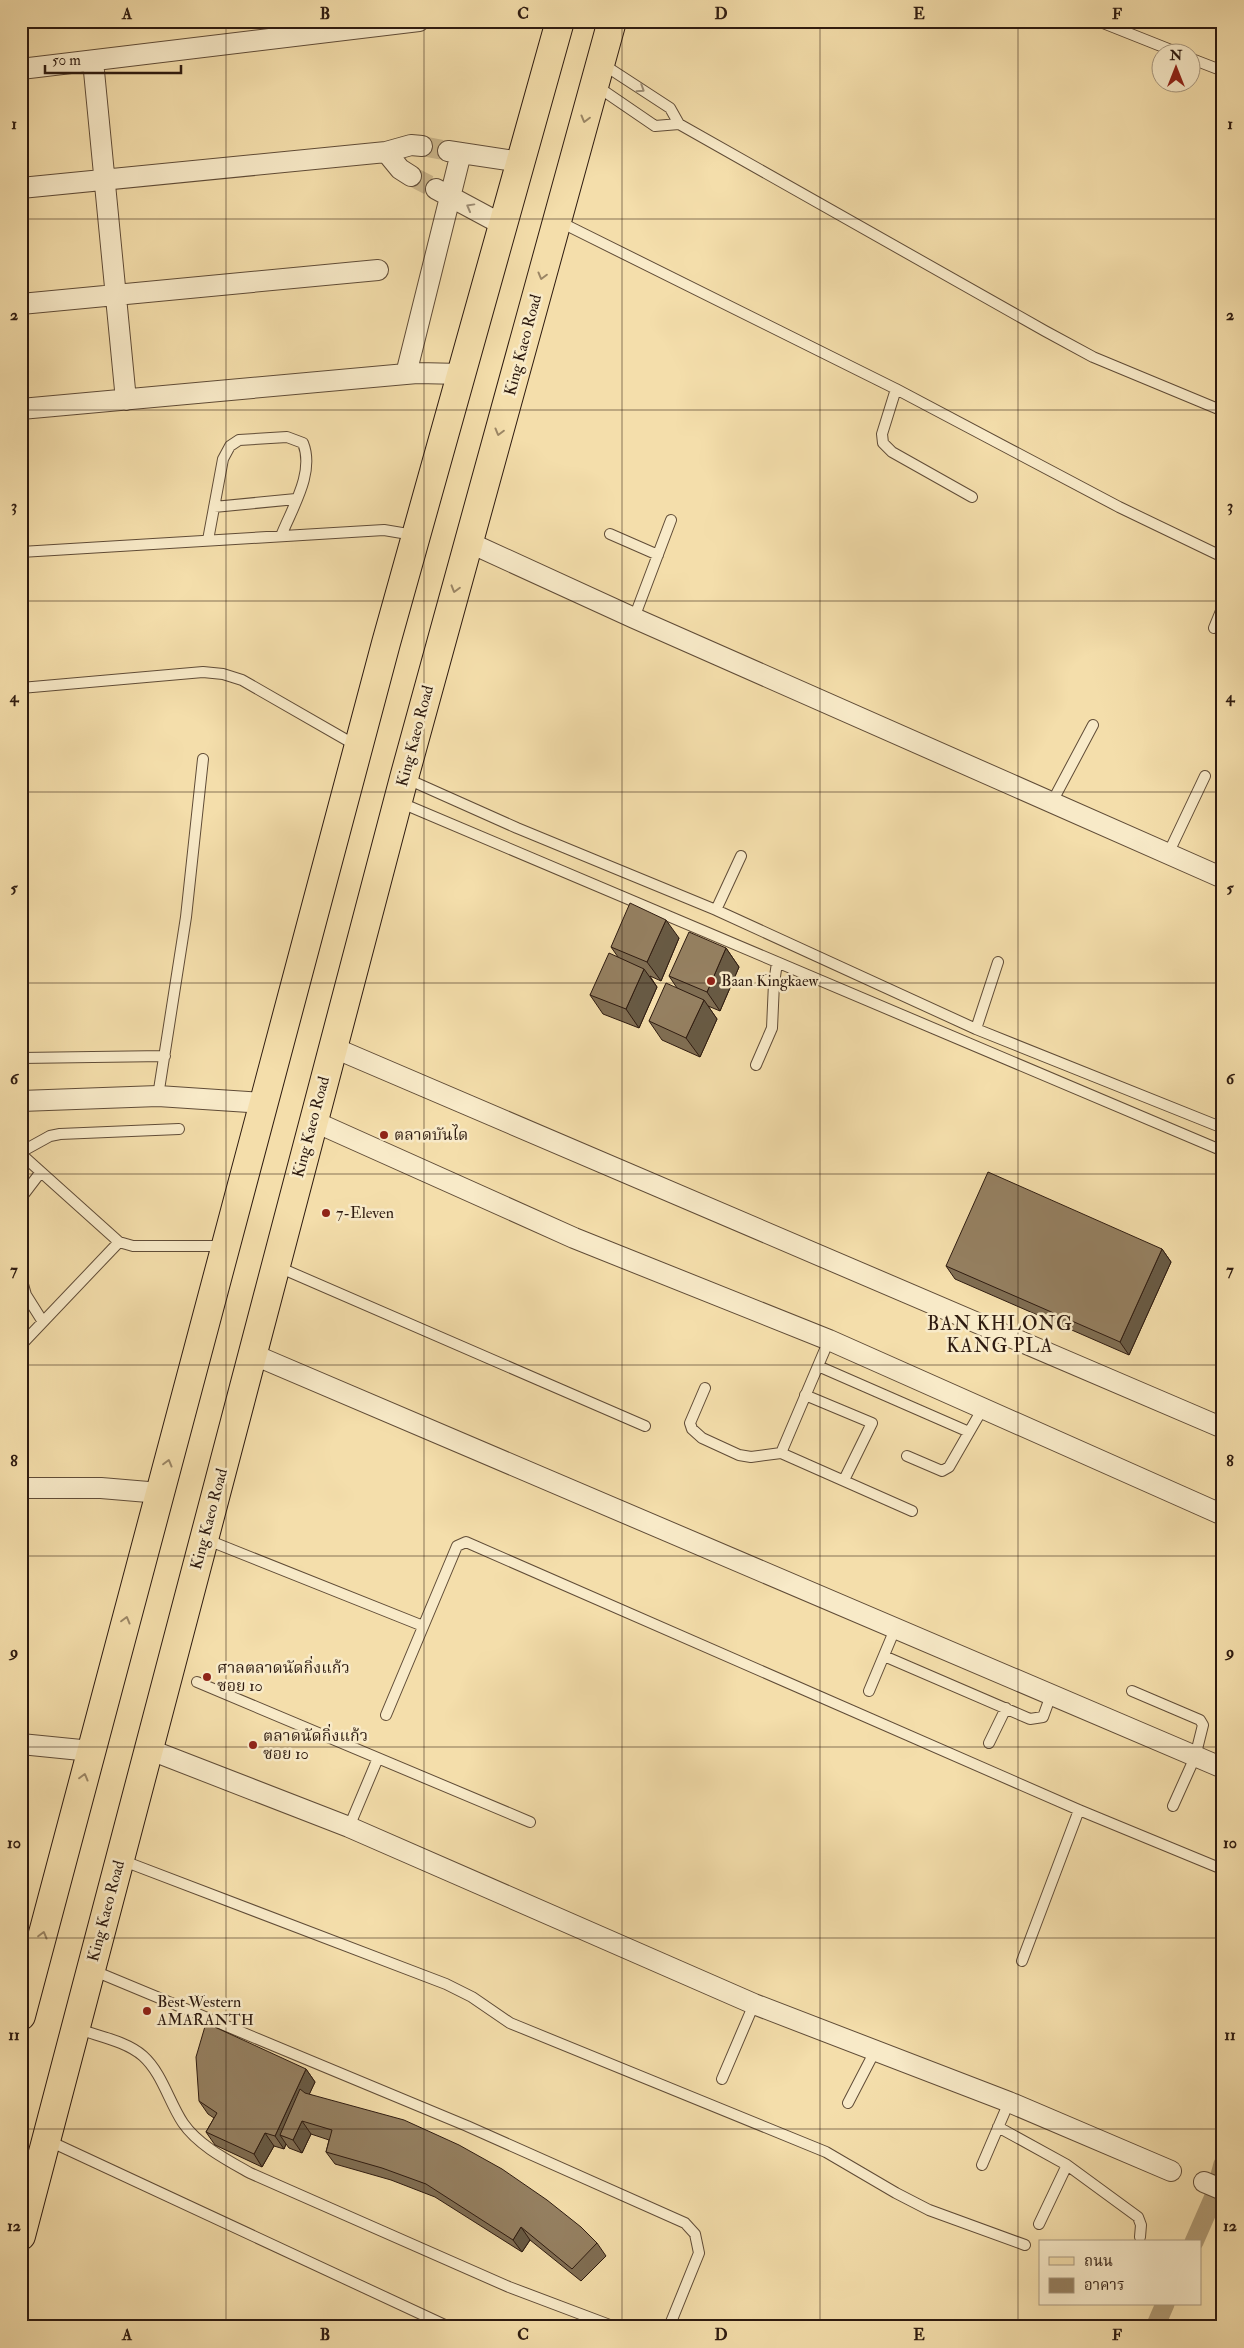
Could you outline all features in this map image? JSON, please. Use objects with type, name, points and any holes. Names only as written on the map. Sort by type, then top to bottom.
[{"type":"main road","points":[[22,2008],[358,747],[560,21]]},
{"type":"main road","name":"King Kaeo Road","points":[[21,2236],[332,1048],[468,542],[612,21]]},
{"type":"street","points":[[21,69],[419,21]]},
{"type":"street","points":[[93,61],[114,295],[126,400]]},
{"type":"street","points":[[21,188],[386,152],[411,145],[422,146]]},
{"type":"street","points":[[386,152],[400,169],[411,176]]},
{"type":"street","points":[[406,374],[442,192],[455,152],[521,162]]},
{"type":"street","points":[[442,192],[503,225]]},
{"type":"street","points":[[21,304],[378,270]]},
{"type":"street","points":[[21,409],[406,374],[462,374]]},
{"type":"street","points":[[468,542],[1051,804],[1223,878]]},
{"type":"street","points":[[332,1048],[1223,1428]]},
{"type":"street","points":[[21,1101],[158,1096],[264,1103]]},
{"type":"street","points":[[313,1121],[574,1238],[829,1340],[1223,1515]]},
{"type":"street","points":[[252,1354],[1223,1768]]},
{"type":"street","points":[[21,1488],[101,1488],[160,1493]]},
{"type":"street","points":[[21,1744],[91,1751]]},
{"type":"street","points":[[148,1749],[349,1827],[754,2004],[876,2049],[1009,2102],[1171,2171]]},
{"type":"street","points":[[1204,2182],[1223,2190]]},
{"type":"lane","points":[[1098,21],[1152,42]]},
{"type":"lane","points":[[1202,63],[1223,71]]},
{"type":"lane","points":[[598,74],[670,108],[678,124],[1093,357],[1223,411]]},
{"type":"lane","points":[[598,74],[656,126],[678,124]]},
{"type":"lane","points":[[557,220],[896,389],[1120,508],[1223,557]]},
{"type":"lane","points":[[896,389],[882,434],[883,443],[892,452],[972,497]]},
{"type":"lane","points":[[208,540],[223,459],[230,446],[238,440],[287,437],[303,443],[307,453],[307,471],[281,536]]},
{"type":"lane","points":[[214,507],[296,499]]},
{"type":"lane","points":[[634,618],[672,520]]},
{"type":"lane","points":[[21,552],[384,530],[416,535]]},
{"type":"lane","points":[[610,534],[658,555]]},
{"type":"lane","points":[[1214,628],[1223,606]]},
{"type":"lane","points":[[21,688],[203,672],[223,674],[242,680],[358,747]]},
{"type":"lane","points":[[1051,804],[1093,725]]},
{"type":"lane","points":[[158,1096],[186,918],[203,759]]},
{"type":"lane","points":[[1168,854],[1205,776]]},
{"type":"lane","points":[[401,790],[517,828],[716,910],[976,1029],[1223,1128]]},
{"type":"lane","points":[[401,790],[695,932],[777,963],[1223,1151]]},
{"type":"lane","points":[[716,910],[741,856]]},
{"type":"lane","points":[[976,1029],[998,962]]},
{"type":"lane","points":[[756,1065],[772,1028],[777,963]]},
{"type":"lane","points":[[21,1058],[165,1056]]},
{"type":"lane","points":[[179,1129],[60,1134],[50,1136],[21,1153],[40,1173],[119,1242],[133,1246],[226,1246]]},
{"type":"lane","points":[[40,1173],[24,1194],[21,1203],[22,1281],[26,1295],[43,1322]]},
{"type":"lane","points":[[21,1346],[119,1242]]},
{"type":"lane","points":[[275,1265],[644,1426]]},
{"type":"lane","points":[[781,1453],[829,1340]]},
{"type":"lane","points":[[818,1366],[969,1432]]},
{"type":"lane","points":[[705,1388],[690,1423],[692,1429],[702,1438],[739,1455],[751,1457],[781,1453],[912,1511]]},
{"type":"lane","points":[[805,1395],[872,1423],[844,1480]]},
{"type":"lane","points":[[907,1456],[942,1471],[949,1467],[983,1408]]},
{"type":"lane","points":[[204,1538],[423,1626]]},
{"type":"lane","points":[[386,1715],[457,1546],[461,1543],[472,1543],[1079,1810],[1222,1869]]},
{"type":"lane","points":[[869,1691],[895,1629]]},
{"type":"lane","points":[[884,1656],[1030,1719],[1042,1717],[1051,1696]]},
{"type":"lane","points":[[197,1682],[530,1822]]},
{"type":"lane","points":[[1132,1691],[1200,1720],[1203,1725],[1203,1732],[1195,1756],[1173,1806]]},
{"type":"lane","points":[[989,1743],[1006,1708]]},
{"type":"lane","points":[[349,1827],[378,1758]]},
{"type":"lane","points":[[1022,1961],[1079,1810]]},
{"type":"lane","points":[[120,1859],[446,1984],[472,1997],[510,2023],[826,2152],[896,2194],[929,2210],[1024,2245]]},
{"type":"lane","points":[[91,1969],[466,2126],[685,2223],[695,2234],[699,2253],[669,2327]]},
{"type":"lane","points":[[722,2079],[754,2004]]},
{"type":"lane","points":[[76,2028],[132,2048],[144,2057],[161,2082],[183,2124],[214,2152],[250,2173],[508,2287],[615,2327]]},
{"type":"lane","points":[[848,2103],[876,2049]]},
{"type":"lane","points":[[982,2165],[1009,2102]]},
{"type":"lane","points":[[998,2127],[1067,2165],[1138,2217],[1141,2225],[1140,2237]]},
{"type":"lane","points":[[46,2140],[449,2327]]},
{"type":"lane","points":[[1039,2224],[1067,2165]]},
{"type":"building","points":[[630,903],[666,920],[647,962],[611,947]]},
{"type":"building","points":[[689,932],[726,948],[707,992],[669,976]]},
{"type":"building","points":[[609,953],[644,969],[626,1009],[590,995]]},
{"type":"building","points":[[666,983],[704,1000],[686,1038],[649,1021]]},
{"type":"building","points":[[988,1172],[1162,1249],[1120,1342],[946,1266]]},
{"type":"building","points":[[206,2023],[306,2069],[275,2136],[265,2133],[254,2154],[206,2132],[217,2113],[199,2101],[196,2057]]},
{"type":"building","points":[[300,2089],[305,2093],[404,2120],[459,2145],[502,2169],[547,2200],[581,2227],[597,2243],[572,2269],[521,2227],[513,2240],[426,2184],[382,2168],[326,2152],[332,2130],[302,2121],[293,2140],[280,2135]]},
{"type":"waterway","points":[[1195,2240],[1215,2194],[1223,2164]]},
{"type":"waterway","points":[[1155,2327],[1164,2306]]},
{"type":"tunnel","points":[[422,146],[448,151]]},
{"type":"tunnel","points":[[411,176],[436,189]]},
{"type":"place","name":"Baan Kingkaew","points":[[711,981]]},
{"type":"place","name":"ตลาดบันได","points":[[384,1135]]},
{"type":"place","name":"7-Eleven","points":[[326,1213]]},
{"type":"place","name":"ศาลตลาดนัดกิ่งแก้ว ซอย 10","points":[[207,1677]]},
{"type":"place","name":"ตลาดนัดกิ่งแก้ว ซอย 10","points":[[253,1745]]},
{"type":"place","name":"Best Western AMARANTH","points":[[147,2011]]},
{"type":"district","name":"BAN KHLONG KANG PLA","points":[[1000,1335]]}]
